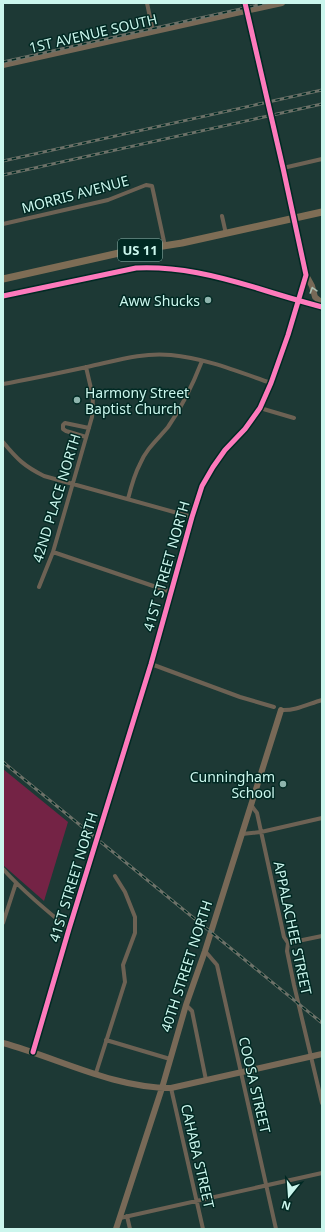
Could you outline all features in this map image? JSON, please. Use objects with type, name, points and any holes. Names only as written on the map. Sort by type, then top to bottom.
[{"type":"main road","name":"US 11","points":[[3,279],[119,253],[226,234],[322,212]]},
{"type":"street","points":[[147,3],[154,32]]},
{"type":"street","name":"41ST STREET NORTH","points":[[33,1052],[69,929],[151,664],[202,486],[212,468],[245,429],[260,408],[271,383],[306,275],[284,168],[267,102],[245,3]]},
{"type":"street","name":"1ST AVENUE SOUTH","points":[[3,65],[282,3]]},
{"type":"street","points":[[284,168],[322,159]]},
{"type":"street","name":"MORRIS AVENUE","points":[[3,224],[108,200],[146,185],[152,186],[165,246]]},
{"type":"street","points":[[222,216],[226,234]]},
{"type":"street","points":[[3,296],[136,268],[156,267],[194,271],[220,277],[322,307]]},
{"type":"street","points":[[306,275],[312,286],[315,297],[322,303]]},
{"type":"street","points":[[3,384],[120,359],[146,355],[186,357],[271,383]]},
{"type":"street","points":[[128,499],[135,473],[140,462],[175,416],[195,379],[202,361]]},
{"type":"street","name":"42ND PLACE NORTH","points":[[39,587],[53,552],[89,428],[93,397],[86,367]]},
{"type":"street","points":[[260,408],[294,418]]},
{"type":"street","points":[[86,437],[66,431],[63,425],[68,422],[89,428]]},
{"type":"street","points":[[3,442],[18,460],[31,470],[44,476],[192,517]]},
{"type":"street","points":[[53,552],[171,592]]},
{"type":"street","points":[[151,664],[274,707]]},
{"type":"street","points":[[281,710],[306,706],[322,699]]},
{"type":"street","name":"40TH STREET NORTH","points":[[116,1229],[281,710]]},
{"type":"street","name":"APPALACHEE STREET","points":[[251,805],[257,813],[284,937],[288,943],[288,958],[322,1103]]},
{"type":"street","points":[[242,834],[261,832],[322,818]]},
{"type":"street","points":[[3,869],[16,883],[69,929]]},
{"type":"street","points":[[96,1073],[125,982],[123,965],[135,933],[135,917],[125,892],[116,876]]},
{"type":"street","points":[[3,923],[16,883]]},
{"type":"street","points":[[288,943],[322,936]]},
{"type":"street","name":"COOSA STREET","points":[[205,951],[217,965],[276,1229]]},
{"type":"street","points":[[186,1005],[192,1011],[206,1080]]},
{"type":"street","points":[[106,1040],[170,1059]]},
{"type":"street","points":[[3,1043],[33,1052],[65,1065],[138,1085],[162,1088],[171,1088],[322,1054]]},
{"type":"street","name":"CAHABA STREET","points":[[171,1088],[203,1229]]},
{"type":"street","points":[[120,1218],[322,1173]]},
{"type":"street","points":[[127,1216],[130,1229]]},
{"type":"shaded area","points":[[3,769],[68,822],[44,901],[3,865]]},
{"type":"railway","points":[[3,62],[267,3]]},
{"type":"railway","points":[[3,161],[322,90]]},
{"type":"railway","points":[[3,175],[322,104]]},
{"type":"railway","points":[[3,762],[322,1023]]},
{"type":"cycle path","points":[[33,1052],[69,929],[151,664],[202,486],[225,450],[245,429],[260,408],[271,383],[288,335],[306,275],[245,3]]},
{"type":"cycle path","points":[[3,296],[136,268],[152,268],[182,270],[212,276],[322,307]]},
{"type":"place","name":"Aww Shucks","points":[[208,300]]},
{"type":"place","name":"Harmony Street Baptist Church","points":[[77,400]]},
{"type":"place","name":"Cunningham School","points":[[283,784]]}]
